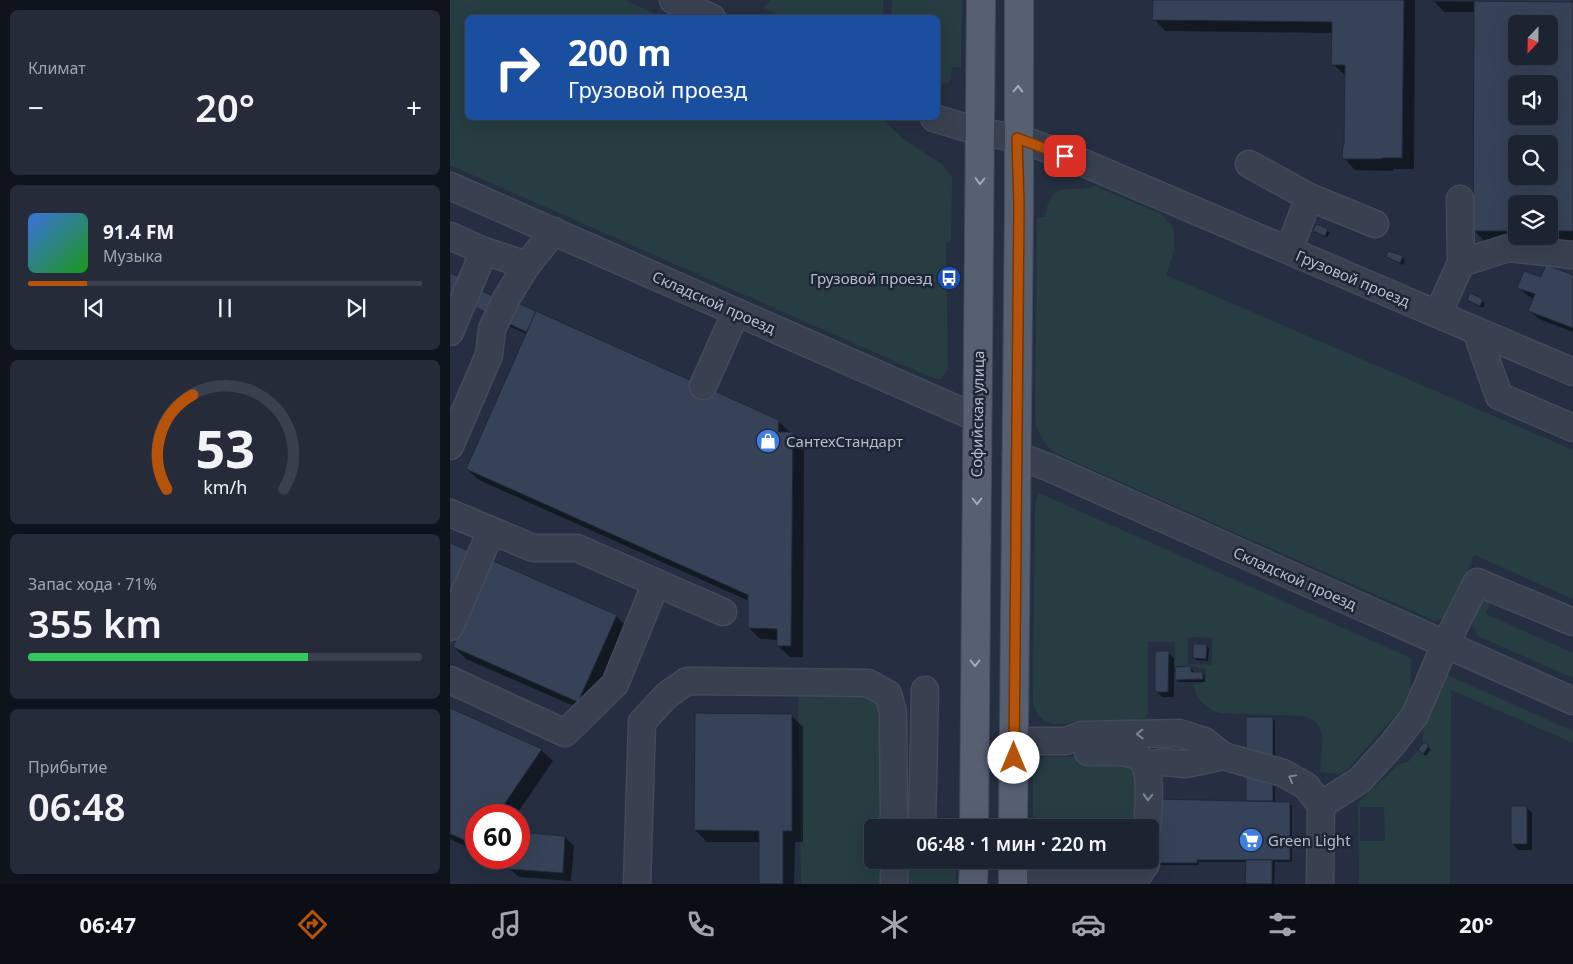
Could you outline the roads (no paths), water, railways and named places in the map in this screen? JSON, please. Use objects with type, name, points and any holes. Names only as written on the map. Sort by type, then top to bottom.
[{"type":"main road","name":"Софийская улица","points":[[974,819],[981,0]]},
{"type":"main road","points":[[1013,819],[1019,0]]},
{"type":"main road","points":[[974,869],[974,884]]},
{"type":"main road","points":[[1013,869],[1013,884]]},
{"type":"street","points":[[673,0],[706,15]]},
{"type":"street","name":"Грузовой проезд","points":[[940,120],[980,132],[1017,138],[1082,162],[1573,372]]},
{"type":"street","points":[[1249,164],[1309,197],[1376,224]]},
{"type":"street","name":"Складской проезд","points":[[450,186],[977,418]]},
{"type":"street","points":[[1289,250],[1309,197]]},
{"type":"street","points":[[1438,314],[1461,263],[1460,199]]},
{"type":"street","points":[[450,446],[489,355],[492,329],[506,299],[527,265],[554,231]]},
{"type":"street","points":[[450,236],[484,251],[527,265]]},
{"type":"street","points":[[1461,263],[1508,248],[1573,255]]},
{"type":"street","points":[[450,332],[484,251]]},
{"type":"street","points":[[703,386],[736,312]]},
{"type":"street","points":[[1476,331],[1499,396],[1573,428]]},
{"type":"street","name":"Складской проезд","points":[[1016,455],[1050,468],[1573,701]]},
{"type":"street","points":[[450,513],[533,548],[577,548],[724,612]]},
{"type":"street","points":[[450,627],[491,531]]},
{"type":"street","points":[[1321,805],[1360,780],[1415,715],[1446,645],[1478,582],[1573,622]]},
{"type":"street","points":[[450,680],[565,733],[615,684],[656,583]]},
{"type":"street","points":[[637,884],[642,722],[667,696],[687,681],[868,683],[888,694],[893,712],[894,819]]},
{"type":"street","points":[[922,819],[925,690]]},
{"type":"street","points":[[1014,741],[1066,741],[1082,735],[1179,733],[1204,741],[1223,756],[1283,773],[1306,786],[1321,805],[1320,884]]},
{"type":"street","points":[[1066,741],[1079,751],[1120,752],[1135,755],[1141,759],[1146,766],[1149,782],[1147,819]]},
{"type":"street","points":[[1146,766],[1164,762],[1186,764],[1223,756]]},
{"type":"street","points":[[894,869],[894,884]]},
{"type":"street","points":[[1084,869],[1105,876],[1124,877],[1142,873]]},
{"type":"street","points":[[1030,884],[1042,879],[1054,878],[1081,880],[1094,884]]},
{"type":"place","name":"Грузовой проезд","points":[[949,278]]},
{"type":"place","name":"СантехСтандарт","points":[[768,441]]},
{"type":"place","name":"Green Light","points":[[1251,840]]}]
